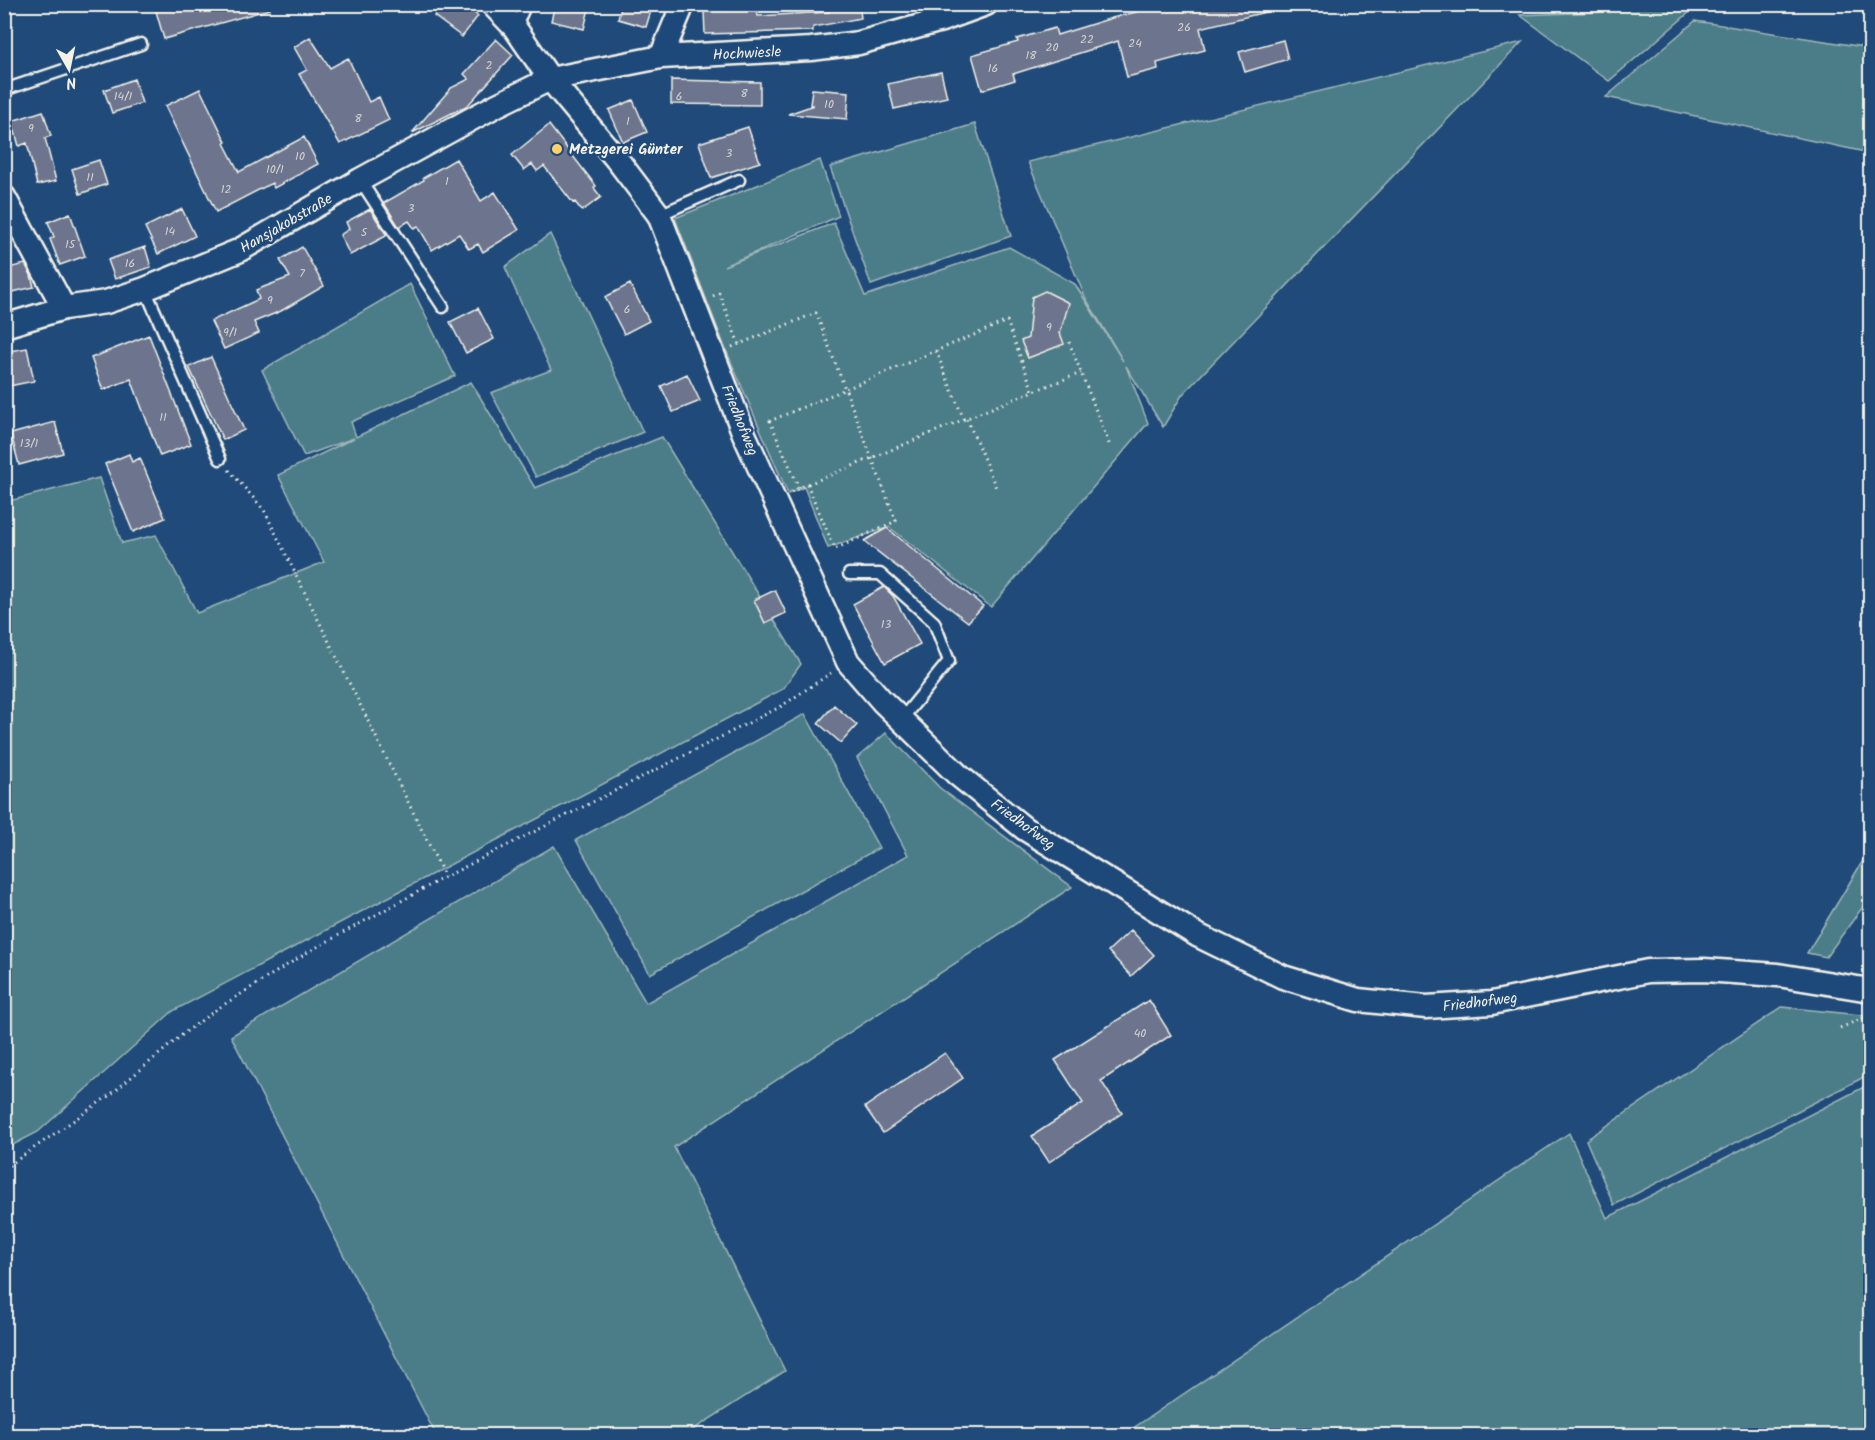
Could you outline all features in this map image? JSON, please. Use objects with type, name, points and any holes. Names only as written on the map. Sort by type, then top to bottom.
[{"type":"street","name":"Friedhofweg","points":[[492,4],[515,28],[550,79],[619,162],[659,215],[744,434],[848,662],[882,701],[958,775],[1024,829],[1197,935],[1283,977],[1358,1000],[1426,1008],[1492,1003],[1647,971],[1693,970],[1778,975],[1870,990]]},
{"type":"street","points":[[661,57],[683,4]]},
{"type":"street","name":"Hochwiesle","points":[[550,79],[661,57],[811,49],[859,43],[944,12],[986,4]]},
{"type":"street","name":"Hansjakobstraße","points":[[4,326],[64,308],[106,302],[145,289],[238,251],[360,180],[497,105],[550,79]]},
{"type":"street","points":[[4,197],[64,308]]},
{"type":"lane","points":[[515,28],[526,4]]},
{"type":"lane","points":[[4,90],[141,44]]},
{"type":"lane","points":[[360,180],[443,307]]},
{"type":"lane","points":[[659,215],[739,180]]},
{"type":"lane","points":[[145,289],[220,459]]},
{"type":"lane","points":[[849,574],[880,574],[934,622],[949,661],[901,720]]},
{"type":"path","points":[[693,303],[719,293],[739,344]]},
{"type":"path","points":[[713,354],[816,313],[896,522],[835,549],[807,484]]},
{"type":"path","points":[[799,488],[770,421],[1007,321],[1033,391]]},
{"type":"path","points":[[1069,342],[1110,446]]},
{"type":"path","points":[[936,351],[997,490]]},
{"type":"path","points":[[774,500],[807,484],[1082,373]]},
{"type":"path","points":[[220,459],[264,510],[445,877]]},
{"type":"path","points":[[4,1169],[110,1095],[217,1009],[308,952],[445,877],[780,707],[848,662]]},
{"type":"path","points":[[1839,1028],[1870,1015]]},
{"type":"green space","points":[[1609,5],[1698,5],[1609,81],[1520,15],[1599,12]]},
{"type":"green space","points":[[1695,21],[1870,48],[1870,153],[1606,97]]},
{"type":"green space","points":[[1522,42],[1182,395],[1163,427],[1126,366],[1148,423],[991,607],[889,527],[828,548],[804,487],[788,494],[726,350],[675,218],[820,160],[839,216],[724,266],[834,223],[865,296],[1009,247],[1075,284],[1123,361],[1085,297],[1028,162]]},
{"type":"green space","points":[[975,124],[1011,236],[871,285],[830,167]]},
{"type":"green space","points":[[550,234],[643,432],[536,477],[491,393],[551,370],[505,267]]},
{"type":"green space","points":[[410,284],[455,376],[351,422],[356,437],[471,382],[535,488],[662,437],[801,664],[783,689],[173,1011],[38,1132],[5,1149],[5,502],[99,478],[122,543],[156,535],[197,613],[324,562],[278,475],[354,438],[304,456],[262,370]]},
{"type":"green space","points":[[805,714],[879,848],[650,974],[576,840]]},
{"type":"green space","points":[[886,733],[940,788],[1072,887],[674,1147],[785,1371],[685,1435],[436,1435],[231,1036],[554,846],[646,1003],[908,855],[857,758]]},
{"type":"green space","points":[[1870,849],[1870,897],[1826,957],[1807,953]]},
{"type":"green space","points":[[1782,1007],[1870,1016],[1870,1074],[1614,1205],[1586,1140]]},
{"type":"green space","points":[[1870,1084],[1870,1435],[1123,1435],[1569,1133],[1607,1218]]},
{"type":"building","points":[[154,4],[269,4],[270,9],[164,39]]},
{"type":"building","points":[[443,4],[463,4],[478,16],[462,37],[434,16]]},
{"type":"building","points":[[555,4],[590,4],[584,29],[551,21]]},
{"type":"building","points":[[622,4],[653,4],[646,27],[618,19]]},
{"type":"building","points":[[828,4],[859,4],[861,18],[813,27],[813,31],[705,34],[704,11],[757,9],[758,16],[829,12]]},
{"type":"building","points":[[1168,4],[1274,4],[1274,10],[1200,28],[1205,50],[1157,63],[1158,69],[1127,77],[1118,41],[1013,74],[1015,80],[982,90],[972,55],[1018,42],[1017,39],[1055,28],[1057,35]]},
{"type":"building","points":[[310,37],[330,68],[348,58],[369,102],[379,97],[389,120],[340,144],[299,74],[307,70],[294,47]]},
{"type":"building","points":[[496,39],[513,55],[468,105],[412,133],[451,88],[469,79],[464,74]]},
{"type":"building","points":[[1283,40],[1288,59],[1245,72],[1239,52]]},
{"type":"building","points":[[941,72],[947,97],[894,109],[888,84]]},
{"type":"building","points":[[134,79],[142,103],[112,113],[104,90]]},
{"type":"building","points":[[671,80],[760,82],[760,105],[671,104]]},
{"type":"building","points":[[200,89],[239,172],[304,137],[318,164],[274,188],[272,183],[216,212],[165,106]]},
{"type":"building","points":[[812,89],[849,92],[847,119],[788,114],[814,105],[810,105]]},
{"type":"building","points":[[633,100],[647,132],[623,142],[609,110]]},
{"type":"building","points":[[43,111],[51,136],[45,138],[56,181],[37,185],[27,143],[19,146],[12,121]]},
{"type":"building","points":[[549,125],[596,186],[594,188],[601,197],[582,211],[544,166],[537,171],[532,164],[524,170],[512,155]]},
{"type":"building","points":[[748,127],[760,162],[711,178],[699,143]]},
{"type":"building","points":[[456,159],[481,201],[495,192],[519,230],[483,252],[478,244],[469,249],[459,234],[432,250],[418,226],[414,228],[409,221],[399,227],[384,203]]},
{"type":"building","points":[[99,160],[107,184],[80,194],[72,169]]},
{"type":"building","points":[[182,209],[195,236],[158,254],[145,227]]},
{"type":"building","points":[[370,209],[386,236],[350,255],[340,235],[349,229],[346,222]]},
{"type":"building","points":[[70,213],[85,256],[60,265],[50,239],[54,237],[48,222]]},
{"type":"building","points":[[145,247],[151,267],[115,279],[108,260]]},
{"type":"building","points":[[302,247],[324,286],[281,311],[254,322],[259,333],[224,349],[211,321],[259,299],[256,290],[290,277],[280,260]]},
{"type":"building","points":[[25,264],[34,287],[4,294],[4,269]]},
{"type":"building","points":[[630,284],[649,321],[624,334],[605,297]]},
{"type":"building","points":[[1045,291],[1069,303],[1060,333],[1064,344],[1028,358],[1021,341],[1028,338],[1032,297]]},
{"type":"building","points":[[478,308],[494,339],[466,353],[450,322]]},
{"type":"building","points":[[149,335],[191,444],[160,456],[131,379],[103,390],[91,358]]},
{"type":"building","points":[[27,348],[34,381],[4,387],[4,352]]},
{"type":"building","points":[[211,357],[244,430],[223,440],[189,367]]},
{"type":"building","points":[[687,374],[700,401],[673,412],[661,386]]},
{"type":"building","points":[[55,422],[63,453],[19,465],[11,434]]},
{"type":"building","points":[[129,454],[132,462],[140,458],[165,518],[133,532],[105,464]]},
{"type":"building","points":[[887,528],[983,606],[968,622],[864,541]]},
{"type":"building","points":[[884,587],[893,596],[920,644],[885,663],[853,604]]},
{"type":"building","points":[[775,590],[786,613],[765,623],[754,600]]},
{"type":"building","points":[[834,705],[857,725],[841,743],[818,723]]},
{"type":"building","points":[[1131,930],[1154,955],[1131,976],[1108,951]]},
{"type":"building","points":[[1149,1000],[1171,1035],[1101,1081],[1122,1113],[1049,1162],[1032,1136],[1083,1103],[1055,1060]]},
{"type":"building","points":[[945,1053],[963,1078],[883,1133],[865,1107]]},
{"type":"place","name":"Metzgerei Günter","points":[[557,149]]}]
